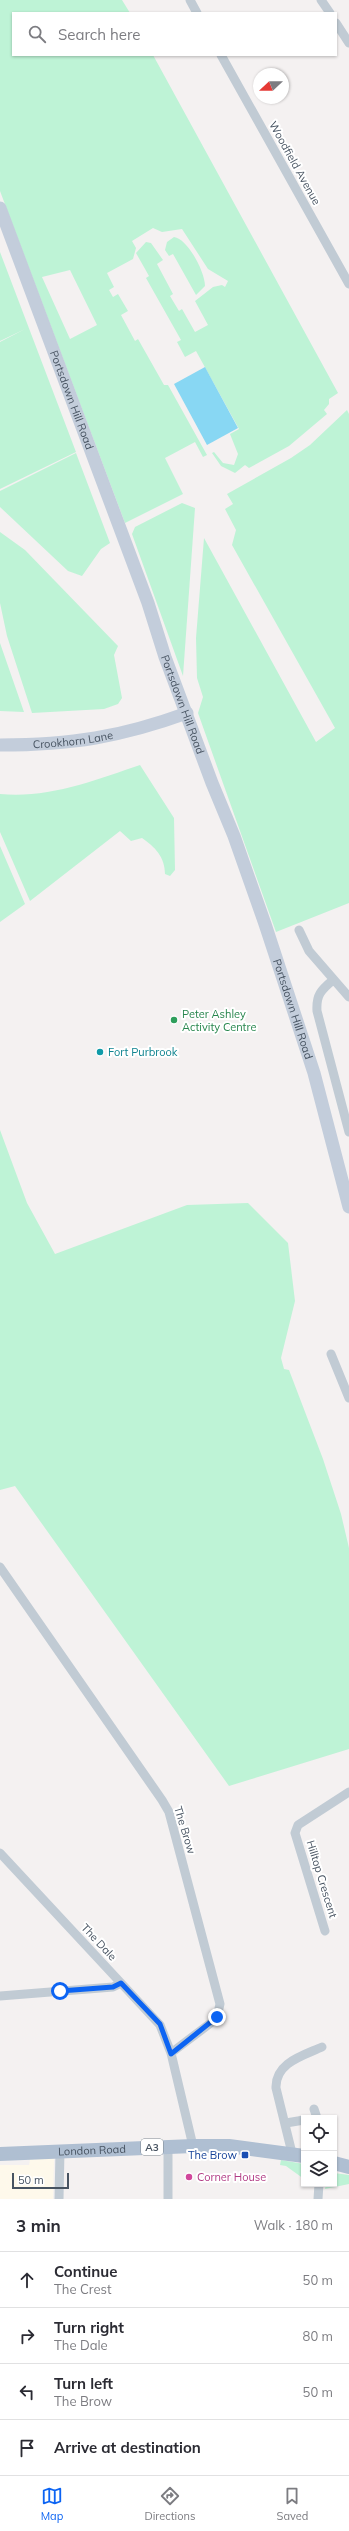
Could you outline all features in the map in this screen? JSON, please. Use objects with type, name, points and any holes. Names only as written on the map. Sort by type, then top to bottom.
[{"type":"main road","name":"Portsdown Hill Road","points":[[0,208],[148,603],[165,657],[212,783],[234,836],[314,1073],[349,1207]]},
{"type":"main road","name":"Crookhorn Lane","points":[[0,745],[74,743],[145,727],[187,713]]},
{"type":"main road","name":"London Road","points":[[0,2154],[193,2146],[229,2146],[298,2155]]},
{"type":"main road","points":[[337,2164],[349,2167]]},
{"type":"street","points":[[190,0],[196,12]]},
{"type":"street","points":[[321,0],[329,12]]},
{"type":"street","points":[[337,24],[349,43]]},
{"type":"street","name":"Woodfield Avenue","points":[[221,56],[349,284]]},
{"type":"street","points":[[299,930],[309,951],[349,997]]},
{"type":"street","points":[[333,980],[319,992],[316,1000],[317,1011],[349,1132]]},
{"type":"street","points":[[331,1354],[349,1398]]},
{"type":"street","name":"The Brow","points":[[0,1567],[162,1800],[168,1812],[220,2004],[217,2017],[171,2054]]},
{"type":"street","name":"Hilltop Crescent","points":[[325,1931],[295,1833],[298,1825],[349,1792]]},
{"type":"street","name":"The Dale","points":[[0,1853],[160,2024],[171,2054]]},
{"type":"street","points":[[0,1996],[113,1987],[121,1983]]},
{"type":"street","points":[[298,2155],[286,2123],[276,2088],[275,2078],[280,2070],[294,2060],[322,2047]]},
{"type":"street","points":[[171,2054],[193,2146]]},
{"type":"street","points":[[286,2123],[301,2120]]},
{"type":"street","points":[[168,2147],[168,2199]]},
{"type":"street","points":[[59,2199],[60,2151]]},
{"type":"street","points":[[318,2199],[319,2187]]},
{"type":"shaded area","points":[[30,2159],[54,2159],[53,2199],[0,2199],[0,2165],[29,2165]]},
{"type":"green space","points":[[0,0],[122,0],[129,12],[12,12],[12,56],[154,56],[338,393],[329,399],[329,404],[324,410],[327,414],[289,446],[249,468],[245,465],[235,473],[221,466],[212,453],[214,452],[223,463],[234,465],[238,454],[230,434],[239,429],[196,351],[185,357],[177,342],[181,340],[146,278],[149,276],[136,253],[146,242],[151,243],[163,260],[157,264],[173,294],[170,296],[179,311],[182,309],[195,332],[208,325],[195,301],[213,287],[222,285],[225,287],[228,281],[208,269],[182,229],[162,232],[153,228],[132,241],[136,248],[133,259],[107,273],[114,287],[109,290],[113,297],[118,294],[128,311],[121,315],[135,341],[138,339],[164,385],[168,385],[207,455],[203,457],[195,442],[165,458],[183,494],[125,523],[0,191]],"holes":[[[70,270],[97,325],[70,339],[42,277]]]},
{"type":"green space","points":[[174,237],[185,244],[199,265],[205,286],[196,295],[173,254],[169,256],[165,250],[167,242]]},
{"type":"green space","points":[[0,252],[76,452],[0,489],[0,342],[25,329],[0,341]]},
{"type":"green space","points":[[347,410],[349,414],[349,903],[276,932],[198,713],[203,697],[197,678],[196,638],[204,538],[316,742],[335,728],[232,545],[236,530],[225,509],[233,504],[227,494],[291,458],[310,445]]},
{"type":"green space","points":[[76,453],[110,543],[101,549],[82,576],[68,571],[0,507],[0,491]]},
{"type":"green space","points":[[182,503],[195,508],[183,676],[132,534],[135,527]]},
{"type":"green space","points":[[0,532],[25,550],[118,646],[114,655],[122,698],[118,704],[104,709],[32,713],[7,636],[0,603]]},
{"type":"green space","points":[[0,643],[24,712],[0,711]]},
{"type":"green space","points":[[140,765],[174,818],[175,870],[170,876],[165,874],[163,862],[151,845],[142,838],[131,841],[120,831],[30,901],[0,832],[0,794],[36,794],[53,791],[89,782]]},
{"type":"green space","points":[[0,846],[25,904],[0,922]]},
{"type":"green space","points":[[0,1130],[27,1203],[55,1254],[187,1205],[248,1203],[288,1243],[295,1301],[281,1358],[284,1369],[289,1370],[323,1459],[341,1514],[349,1548],[349,1749],[229,1786],[15,1486],[0,1490]]},
{"type":"green space","points":[[281,2160],[301,2163],[301,2177],[286,2166],[280,2165]]},
{"type":"green space","points":[[337,2173],[349,2175],[349,2184],[337,2186]]},
{"type":"water","points":[[205,367],[238,428],[207,445],[174,384]]},
{"type":"place","name":"Peter Ashley Activity Centre","points":[[174,1020]]},
{"type":"place","name":"Fort Purbrook","points":[[100,1052]]},
{"type":"place","name":"The Brow","points":[[245,2155]]},
{"type":"place","name":"Corner House","points":[[189,2177]]},
{"type":"route","points":[[60,1991],[113,1987],[121,1983],[160,2024],[166,2036],[171,2054],[217,2017]]}]
